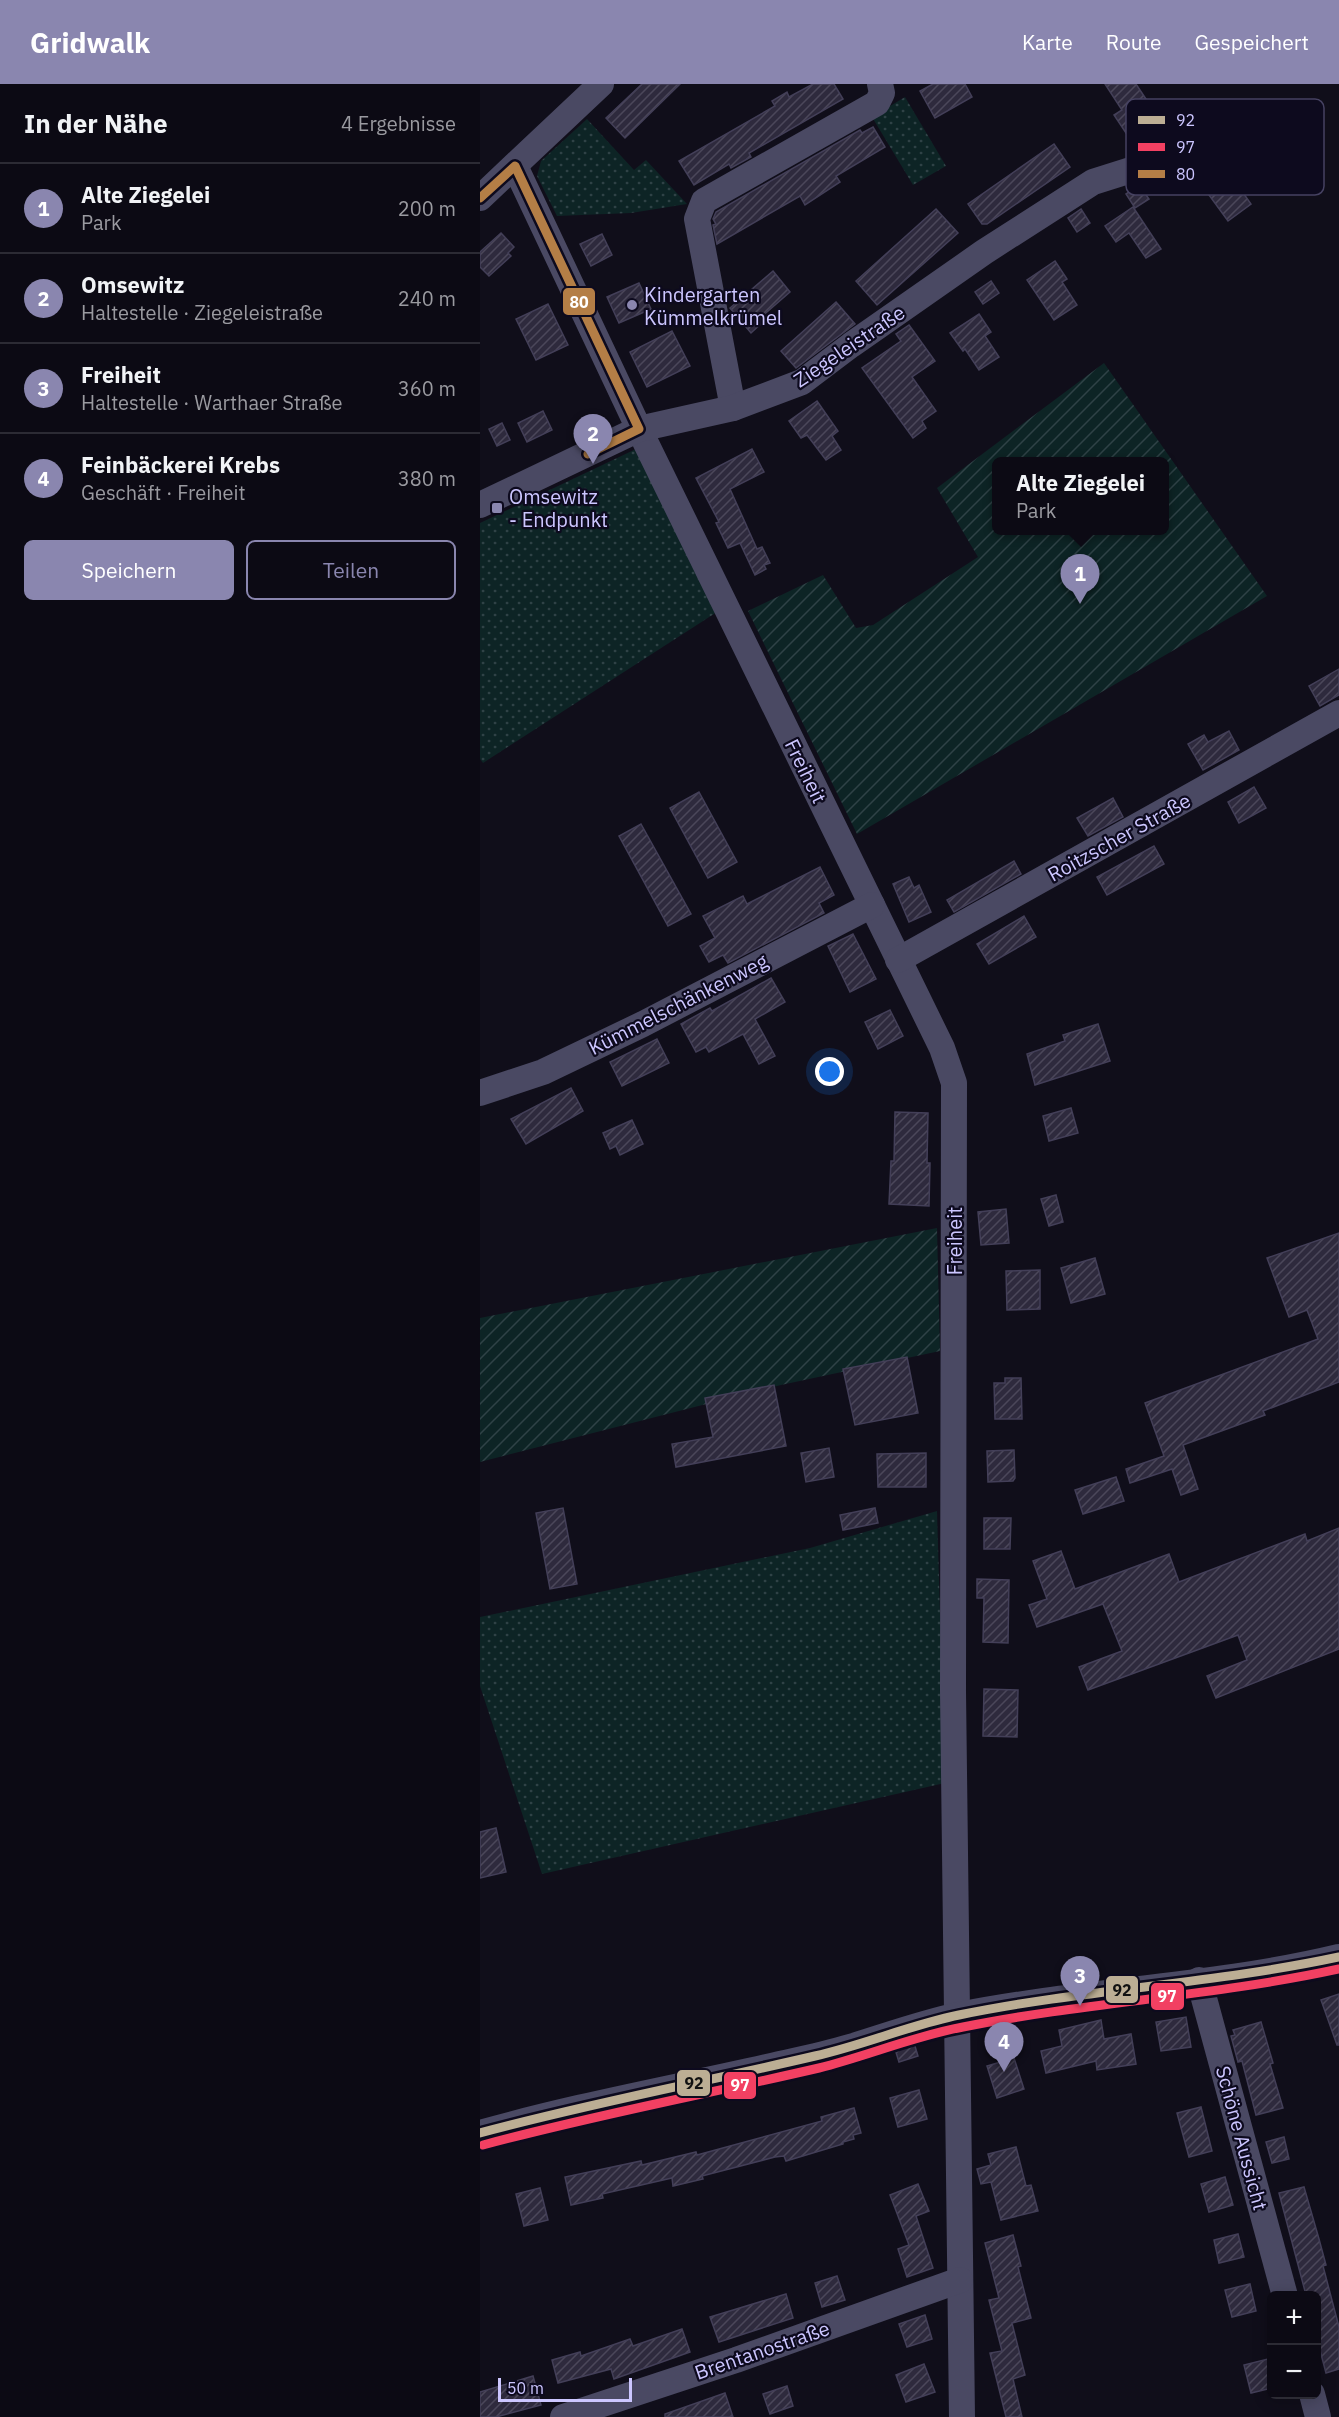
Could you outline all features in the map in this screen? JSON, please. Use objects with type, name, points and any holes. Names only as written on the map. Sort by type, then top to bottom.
[{"type":"street","points":[[733,408],[697,219],[704,201],[877,103],[886,87]]},
{"type":"street","points":[[480,198],[515,166],[589,88]]},
{"type":"street","name":"Freiheit","points":[[515,166],[639,429],[951,1069],[955,1097],[953,1691],[959,2015],[962,2417]]},
{"type":"street","name":"Ziegeleistraße","points":[[480,505],[639,429],[733,408],[802,382],[851,345],[1014,233],[1093,182],[1126,172]]},
{"type":"street","name":"Roitzscher Straße","points":[[898,960],[1339,713]]},
{"type":"street","name":"Kümmelschänkenweg","points":[[480,1093],[543,1072],[643,1024],[872,905]]},
{"type":"street","points":[[480,2133],[620,2097],[838,2050],[959,2015],[1086,1995],[1270,1971],[1339,1957]]},
{"type":"street","name":"Schöne Aussicht","points":[[1199,1980],[1284,2291]]},
{"type":"street","name":"Brentanostraße","points":[[563,2417],[736,2360],[960,2280]]},
{"type":"street","points":[[1313,2399],[1318,2417]]},
{"type":"green space","points":[[905,97],[946,166],[913,185],[872,117]]},
{"type":"green space","points":[[587,119],[634,170],[646,160],[687,204],[631,213],[557,216],[537,176],[541,161]]},
{"type":"green space","points":[[1104,363],[1267,596],[857,834],[748,611],[823,575],[856,628],[873,625],[978,557],[937,488]]},
{"type":"green space","points":[[636,449],[717,612],[483,763],[480,759],[480,523]]},
{"type":"green space","points":[[937,1228],[940,1351],[781,1385],[480,1462],[480,1318]]},
{"type":"green space","points":[[937,1511],[945,1783],[542,1874],[480,1686],[480,1617],[810,1548]]},
{"type":"building","points":[[642,84],[680,84],[625,138],[606,118]]},
{"type":"building","points":[[813,84],[834,84],[843,99],[749,153],[751,157],[731,168],[729,164],[694,185],[679,161],[775,106],[772,101],[787,92],[789,97]]},
{"type":"building","points":[[933,84],[965,84],[972,97],[935,118],[920,91]]},
{"type":"building","points":[[1105,84],[1136,84],[1146,99],[1126,99],[1126,133],[1114,115],[1122,110]]},
{"type":"building","points":[[873,127],[885,147],[836,176],[840,182],[805,205],[800,196],[717,244],[713,225],[716,224],[713,219],[716,212],[860,130],[862,133]]},
{"type":"building","points":[[1054,144],[1070,167],[987,224],[982,224],[968,204]]},
{"type":"building","points":[[1127,195],[1146,195],[1149,199],[1135,208]]},
{"type":"building","points":[[1209,195],[1245,195],[1251,204],[1228,221]]},
{"type":"building","points":[[1133,207],[1161,249],[1146,258],[1129,233],[1116,242],[1105,226]]},
{"type":"building","points":[[936,209],[958,233],[877,305],[856,281]]},
{"type":"building","points":[[1081,209],[1090,223],[1077,232],[1068,218]]},
{"type":"building","points":[[501,233],[514,247],[508,253],[511,256],[489,276],[480,267],[480,252]]},
{"type":"building","points":[[602,234],[612,255],[591,266],[580,244]]},
{"type":"building","points":[[1055,261],[1067,279],[1062,282],[1077,305],[1054,320],[1027,280]]},
{"type":"building","points":[[773,271],[790,292],[760,318],[763,322],[751,333],[730,308]]},
{"type":"building","points":[[991,281],[999,293],[983,304],[975,292]]},
{"type":"building","points":[[639,283],[651,309],[619,323],[607,297]]},
{"type":"building","points":[[836,302],[855,324],[796,368],[781,351]]},
{"type":"building","points":[[548,304],[568,345],[536,360],[516,319]]},
{"type":"building","points":[[979,314],[991,332],[985,336],[999,357],[979,370],[965,349],[963,351],[950,333]]},
{"type":"building","points":[[909,325],[935,361],[912,377],[936,411],[922,421],[926,428],[913,438],[862,368],[901,341],[896,334]]},
{"type":"building","points":[[672,331],[690,366],[647,387],[630,352]]},
{"type":"building","points":[[817,401],[838,431],[832,436],[841,450],[826,460],[807,435],[801,438],[789,421]]},
{"type":"building","points":[[543,411],[552,430],[527,442],[518,423]]},
{"type":"building","points":[[502,423],[510,440],[497,446],[489,429]]},
{"type":"building","points":[[752,449],[764,472],[730,489],[757,549],[762,547],[770,563],[764,565],[766,569],[755,575],[740,543],[728,548],[716,523],[719,522],[696,478]]},
{"type":"building","points":[[1339,669],[1339,695],[1320,706],[1309,686]]},
{"type":"building","points":[[1229,731],[1239,750],[1203,770],[1188,744],[1204,735],[1208,742]]},
{"type":"building","points":[[1254,787],[1266,808],[1239,823],[1228,802]]},
{"type":"building","points":[[699,792],[737,862],[708,878],[670,808]]},
{"type":"building","points":[[1113,798],[1123,817],[1088,836],[1077,818]]},
{"type":"building","points":[[641,824],[691,914],[668,926],[619,836]]},
{"type":"building","points":[[1154,846],[1164,864],[1107,895],[1097,877]]},
{"type":"building","points":[[1014,861],[1021,874],[954,912],[947,900]]},
{"type":"building","points":[[820,867],[834,895],[819,903],[824,913],[728,963],[723,955],[709,962],[700,946],[715,938],[703,916],[743,896],[747,904]]},
{"type":"building","points":[[909,877],[914,888],[919,885],[931,912],[909,922],[893,884]]},
{"type":"building","points":[[1024,916],[1036,937],[989,964],[977,944]]},
{"type":"building","points":[[853,934],[876,979],[850,992],[828,946]]},
{"type":"building","points":[[771,978],[785,1002],[755,1019],[775,1056],[759,1064],[743,1034],[709,1052],[706,1047],[696,1052],[681,1024],[710,1008],[712,1011]]},
{"type":"building","points":[[890,1010],[903,1036],[878,1049],[865,1022]]},
{"type":"building","points":[[1098,1024],[1110,1061],[1035,1085],[1027,1054],[1065,1041],[1063,1035]]},
{"type":"building","points":[[657,1039],[669,1063],[622,1086],[610,1062]]},
{"type":"building","points":[[571,1088],[583,1111],[526,1144],[511,1119]]},
{"type":"building","points":[[1071,1108],[1078,1133],[1049,1141],[1043,1116]]},
{"type":"building","points":[[895,1112],[928,1113],[929,1206],[889,1204],[891,1161],[894,1161]]},
{"type":"building","points":[[632,1120],[643,1144],[620,1155],[616,1146],[610,1149],[603,1133]]},
{"type":"building","points":[[1056,1195],[1063,1222],[1049,1226],[1041,1199]]},
{"type":"building","points":[[1006,1209],[1009,1243],[981,1245],[978,1212]]},
{"type":"building","points":[[1339,1233],[1339,1382],[1263,1411],[1265,1415],[1183,1445],[1198,1489],[1181,1495],[1172,1469],[1130,1483],[1126,1469],[1164,1456],[1145,1403],[1318,1339],[1307,1310],[1289,1317],[1267,1258]]},
{"type":"building","points":[[1095,1258],[1105,1294],[1071,1303],[1061,1268]]},
{"type":"building","points":[[1040,1270],[1040,1309],[1007,1310],[1006,1271]]},
{"type":"building","points":[[907,1357],[918,1413],[855,1425],[843,1369]]},
{"type":"building","points":[[1005,1378],[1021,1378],[1022,1419],[995,1419],[994,1383],[1005,1383]]},
{"type":"building","points":[[774,1385],[786,1446],[676,1467],[672,1444],[713,1437],[705,1398]]},
{"type":"building","points":[[829,1448],[834,1477],[806,1482],[801,1453]]},
{"type":"building","points":[[1014,1450],[1015,1478],[1013,1481],[988,1482],[987,1451]]},
{"type":"building","points":[[926,1453],[926,1487],[878,1487],[877,1454]]},
{"type":"building","points":[[1116,1477],[1124,1501],[1083,1514],[1075,1490]]},
{"type":"building","points":[[563,1508],[577,1584],[550,1589],[536,1513]]},
{"type":"building","points":[[875,1508],[878,1523],[843,1530],[840,1515]]},
{"type":"building","points":[[984,1518],[1011,1518],[1010,1549],[984,1549]]},
{"type":"building","points":[[1339,1528],[1339,1649],[1216,1698],[1207,1676],[1247,1660],[1238,1635],[1088,1690],[1079,1667],[1122,1651],[1103,1604],[1037,1627],[1029,1605],[1047,1599],[1033,1561],[1061,1551],[1075,1589],[1169,1554],[1179,1582],[1305,1534],[1307,1541]]},
{"type":"building","points":[[977,1579],[1009,1580],[1008,1643],[983,1642],[984,1598],[977,1598]]},
{"type":"building","points":[[984,1689],[1018,1690],[1017,1737],[983,1736]]},
{"type":"building","points":[[496,1828],[506,1872],[480,1878],[480,1832]]},
{"type":"building","points":[[1339,1994],[1339,2045],[1337,2045],[1321,2000]]},
{"type":"building","points":[[1186,2017],[1191,2047],[1161,2051],[1156,2022]]},
{"type":"building","points":[[1101,2020],[1104,2039],[1131,2034],[1136,2064],[1097,2070],[1096,2061],[1046,2073],[1041,2051],[1062,2046],[1059,2030]]},
{"type":"building","points":[[1261,2022],[1283,2108],[1256,2115],[1242,2061],[1238,2062],[1231,2036],[1235,2035],[1233,2030]]},
{"type":"building","points":[[914,2043],[918,2056],[899,2062],[895,2049]]},
{"type":"building","points":[[1014,2058],[1024,2089],[997,2098],[987,2066]]},
{"type":"building","points":[[919,2090],[927,2119],[898,2127],[890,2098]]},
{"type":"building","points":[[1201,2107],[1212,2151],[1189,2157],[1177,2113]]},
{"type":"building","points":[[854,2108],[861,2133],[853,2135],[854,2139],[843,2142],[843,2144],[786,2161],[784,2156],[775,2157],[673,2186],[672,2178],[602,2194],[603,2198],[571,2205],[565,2177],[641,2161],[642,2165],[696,2152],[697,2155],[822,2121],[821,2117]]},
{"type":"building","points":[[1284,2137],[1289,2159],[1272,2163],[1266,2142]]},
{"type":"building","points":[[1016,2147],[1026,2186],[1031,2185],[1038,2211],[1001,2220],[991,2182],[981,2184],[977,2169],[991,2165],[988,2154]]},
{"type":"building","points":[[1225,2177],[1233,2205],[1209,2212],[1201,2184]]},
{"type":"building","points":[[918,2184],[929,2211],[916,2216],[933,2268],[907,2277],[898,2249],[909,2245],[890,2195]]},
{"type":"building","points":[[1304,2187],[1326,2265],[1323,2266],[1339,2327],[1339,2369],[1326,2373],[1321,2354],[1321,2291],[1305,2291],[1279,2193]]},
{"type":"building","points":[[540,2188],[548,2220],[524,2226],[516,2194]]},
{"type":"building","points":[[1238,2234],[1244,2257],[1219,2263],[1214,2240]]},
{"type":"building","points":[[1013,2235],[1021,2266],[1018,2267],[1031,2318],[1012,2323],[1025,2375],[1013,2379],[1022,2417],[1006,2417],[990,2353],[1002,2351],[989,2300],[999,2298],[985,2243]]},
{"type":"building","points":[[837,2276],[845,2300],[822,2307],[815,2283]]},
{"type":"building","points":[[1250,2284],[1256,2311],[1232,2317],[1225,2290]]},
{"type":"building","points":[[786,2294],[793,2318],[719,2342],[710,2317]]},
{"type":"building","points":[[925,2315],[932,2339],[907,2347],[899,2324]]},
{"type":"building","points":[[682,2329],[690,2352],[614,2379],[611,2369],[558,2383],[552,2360],[580,2352],[581,2356],[630,2339],[633,2346]]},
{"type":"building","points":[[1267,2359],[1267,2389],[1251,2393],[1244,2365]]},
{"type":"building","points":[[924,2364],[935,2392],[906,2402],[896,2375]]},
{"type":"building","points":[[533,2376],[541,2405],[496,2417],[480,2417],[480,2392]]},
{"type":"building","points":[[787,2386],[793,2406],[770,2414],[763,2394]]},
{"type":"building","points":[[725,2393],[733,2417],[665,2417],[665,2414]]},
{"type":"transit line","name":"80","points":[[480,198],[515,166],[639,429],[588,454]]},
{"type":"transit line","name":"92","points":[[480,2133],[606,2102],[815,2056],[959,2015],[1054,1999],[1244,1974],[1339,1957]]},
{"type":"transit line","name":"97","points":[[483,2145],[609,2114],[819,2068],[963,2027],[1057,2011],[1245,1986],[1339,1969]]},
{"type":"place","name":"Kindergarten Kümmelkrümel","points":[[632,305]]},
{"type":"place","name":"Omsewitz","points":[[593,464]]},
{"type":"place","name":"Omsewitz - Endpunkt","points":[[497,508]]},
{"type":"place","name":"Alte Ziegelei","points":[[1080,604]]},
{"type":"place","name":"Freiheit","points":[[1080,2006]]},
{"type":"place","name":"Feinbäckerei Krebs","points":[[1004,2072]]}]
